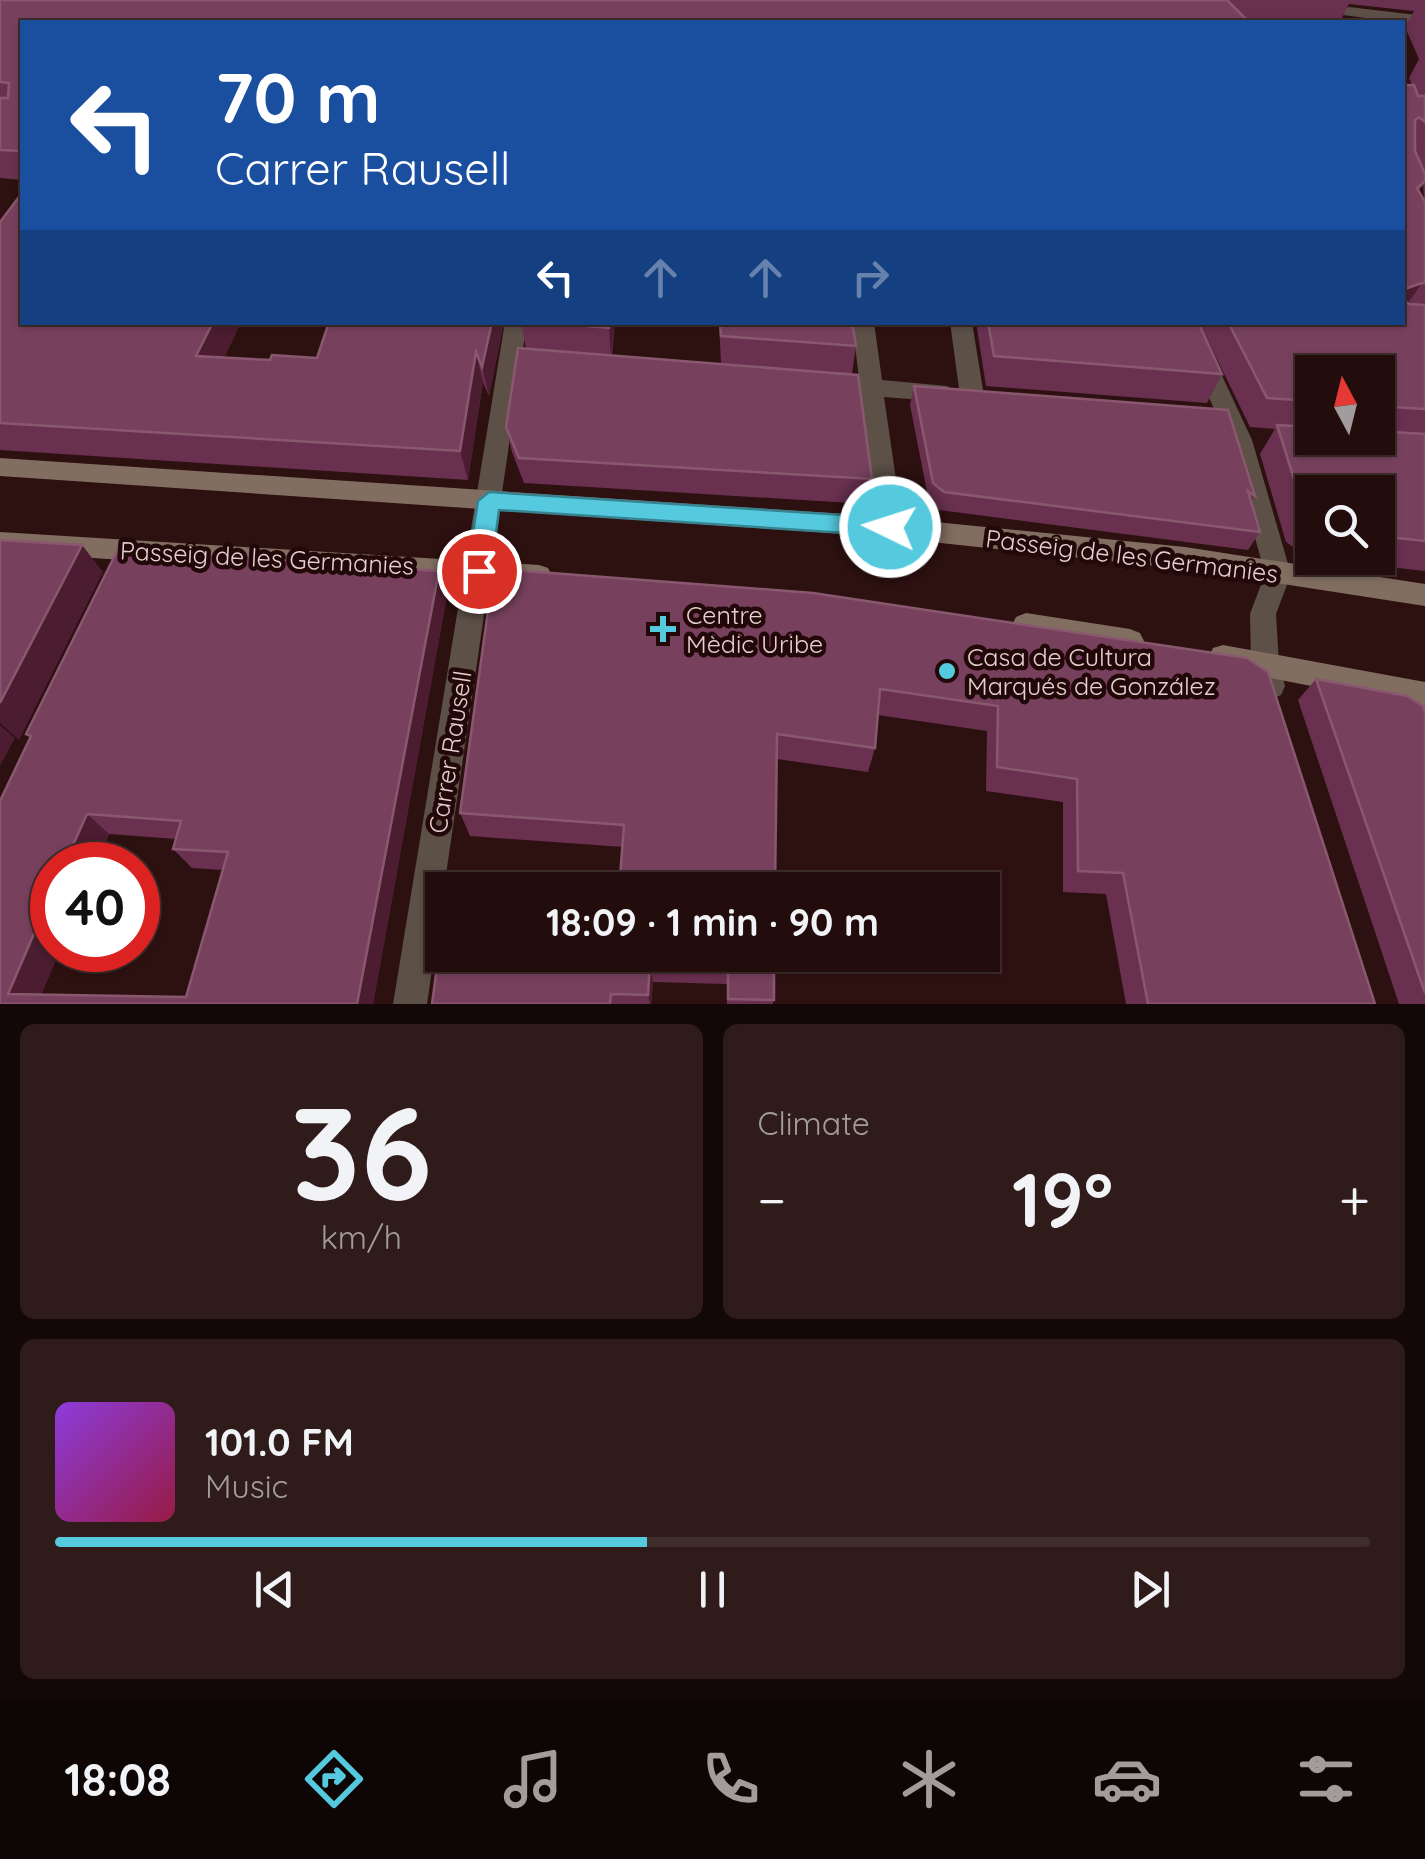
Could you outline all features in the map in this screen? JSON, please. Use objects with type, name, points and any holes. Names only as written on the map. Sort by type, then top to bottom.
[{"type":"street","points":[[1349,12],[1425,21]]},
{"type":"street","name":"Carrer Rausell","points":[[410,1004],[489,501],[518,361],[516,325]]},
{"type":"street","points":[[863,325],[890,527]]},
{"type":"street","points":[[961,325],[972,396]]},
{"type":"street","points":[[1187,325],[1220,416],[1249,441],[1278,574],[1263,614],[1264,664],[1282,721]]},
{"type":"street","points":[[796,381],[1004,398]]},
{"type":"street","name":"Passeig de les Germanies","points":[[0,467],[890,527],[1185,558],[1425,595]]},
{"type":"street","name":"Passeig de les Germanies","points":[[0,542],[559,578]]},
{"type":"street","points":[[112,586],[130,550]]},
{"type":"street","points":[[991,620],[1151,645]]},
{"type":"street","points":[[1189,651],[1424,697]]},
{"type":"building","points":[[0,0],[1227,0],[1247,20],[20,20],[20,151],[0,150],[0,98],[8,98],[9,83],[0,82]]},
{"type":"building","points":[[1405,85],[1414,85],[1418,96],[1425,96],[1425,122],[1419,117],[1415,120],[1415,151],[1425,174],[1425,181],[1417,188],[1425,202],[1422,283],[1405,289]]},
{"type":"building","points":[[20,196],[20,325],[212,325],[196,356],[270,360],[272,355],[317,358],[328,325],[491,325],[482,367],[476,352],[460,451],[0,423],[0,222]]},
{"type":"building","points":[[1405,301],[1425,305],[1425,409],[1395,407],[1395,355],[1295,355],[1295,400],[1267,398],[1230,325],[1405,325]]},
{"type":"building","points":[[720,325],[852,325],[856,346],[721,336]]},
{"type":"building","points":[[989,325],[1199,325],[1222,374],[994,356]]},
{"type":"building","points":[[518,348],[858,375],[872,479],[519,458],[506,427]]},
{"type":"building","points":[[914,386],[1228,410],[1255,496],[1248,491],[1260,532],[944,492],[933,483]]},
{"type":"building","points":[[1277,425],[1295,426],[1295,455],[1395,455],[1395,432],[1425,434],[1425,541],[1395,538],[1395,475],[1295,475],[1295,482]]},
{"type":"building","points":[[0,540],[82,545],[0,703]]},
{"type":"building","points":[[118,549],[439,571],[357,1004],[0,1004],[0,801],[31,736],[26,734]]},
{"type":"building","points":[[512,570],[813,593],[1247,658],[1268,672],[1375,1004],[1148,1004],[1123,873],[1078,871],[1077,779],[997,767],[998,706],[880,689],[875,748],[777,734],[775,872],[620,872],[624,825],[460,813],[492,582]]},
{"type":"building","points":[[1316,679],[1407,696],[1423,706],[1425,993]]},
{"type":"building","points":[[436,972],[649,972],[648,995],[611,994],[610,1004],[432,1004]]},
{"type":"building","points":[[728,972],[774,972],[774,1000],[728,999]]},
{"type":"place","name":"Centre Mèdic Uribe","points":[[663,629]]},
{"type":"place","name":"Casa de Cultura Marqués de González","points":[[947,671]]},
{"type":"route","points":[[479,571],[489,501],[890,527]]}]
